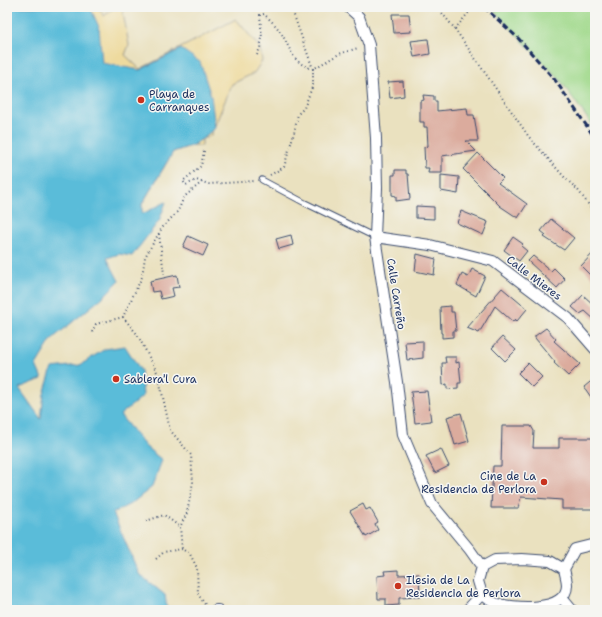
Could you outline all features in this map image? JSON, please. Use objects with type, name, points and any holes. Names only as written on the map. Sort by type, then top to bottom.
[{"type":"street","name":"Calle Carreño","points":[[348,7],[359,17],[369,45],[376,138],[377,188],[375,237],[397,382],[403,435],[432,504],[482,567]]},
{"type":"street","name":"Calle Mieres","points":[[375,237],[430,245],[493,261],[568,318],[595,349]]},
{"type":"street","points":[[564,569],[550,561],[522,559],[495,560],[482,567],[478,581],[482,594],[494,602],[520,607],[549,605],[562,598],[567,586],[564,569],[575,549],[595,544]]},
{"type":"street","points":[[467,610],[482,594]]},
{"type":"street","points":[[562,598],[572,610]]},
{"type":"lane","points":[[262,180],[375,237]]},
{"type":"path","points":[[204,151],[201,166],[183,181],[186,185],[196,180],[209,184],[262,180],[284,167],[298,114],[304,108],[313,85],[313,69],[291,7]]},
{"type":"path","points":[[437,7],[455,29],[528,137],[577,189],[595,213]]},
{"type":"path","points":[[455,29],[470,11]]},
{"type":"path","points":[[257,55],[262,38],[260,15],[264,14],[279,30],[294,58],[300,64],[313,69]]},
{"type":"path","points":[[313,69],[339,54],[369,45]]},
{"type":"path","points":[[123,317],[142,277],[145,257],[162,228],[178,211],[184,197],[202,182]]},
{"type":"path","points":[[159,234],[164,274]]},
{"type":"path","points":[[92,332],[96,324],[123,317]]},
{"type":"path","points":[[123,317],[137,334],[158,374],[170,430],[191,456],[193,482],[187,513],[180,527],[182,549]]},
{"type":"path","points":[[146,522],[164,515],[180,527]]},
{"type":"path","points":[[156,559],[164,552],[182,549],[190,554],[197,568],[198,594],[208,610]]},
{"type":"green space","points":[[490,7],[595,7],[595,129],[560,80]]},
{"type":"sand","name":"Playa de Carranques","points":[[7,7],[98,7],[104,16],[115,7],[122,7],[129,45],[125,55],[140,69],[236,19],[260,48],[262,61],[254,73],[232,84],[211,135],[202,139],[202,146],[193,145],[173,152],[142,204]]},
{"type":"water","points":[[7,7],[90,7],[99,27],[102,63],[140,70],[181,49],[200,62],[211,96],[215,128],[193,145],[173,152],[142,204],[142,214],[166,202],[159,221],[132,256],[119,254],[107,258],[119,281],[104,296],[52,339],[36,365],[42,379],[19,388],[41,419],[44,394],[52,368],[80,365],[105,349],[125,346],[141,371],[143,396],[120,415],[146,447],[162,460],[152,487],[132,503],[113,513],[139,574],[165,595],[167,610],[7,610]]},
{"type":"building","points":[[392,14],[409,14],[411,32],[394,33]]},
{"type":"building","points":[[428,39],[430,54],[414,57],[411,41]]},
{"type":"building","points":[[403,81],[404,96],[390,98],[388,82]]},
{"type":"building","points":[[423,95],[434,96],[434,101],[437,101],[437,111],[467,108],[468,115],[474,115],[478,141],[466,141],[476,151],[442,156],[442,173],[428,173],[429,168],[425,168],[424,147],[428,146],[427,127],[424,127],[424,122],[420,122],[420,101],[424,100]]},
{"type":"building","points":[[478,153],[503,178],[498,183],[527,204],[518,218],[500,206],[463,169]]},
{"type":"building","points":[[395,170],[406,170],[406,174],[408,174],[410,199],[396,201],[396,196],[392,195],[392,175],[395,175]]},
{"type":"building","points":[[441,175],[459,177],[458,194],[441,191]]},
{"type":"building","points":[[416,206],[434,207],[434,219],[416,218]]},
{"type":"building","points":[[461,211],[488,222],[483,235],[457,223]]},
{"type":"building","points":[[551,219],[574,238],[564,250],[544,237],[546,235],[541,231]]},
{"type":"building","points":[[291,235],[293,245],[279,249],[276,239]]},
{"type":"building","points":[[188,236],[208,245],[203,256],[183,247]]},
{"type":"building","points":[[513,237],[523,244],[521,246],[527,251],[519,261],[504,250]]},
{"type":"building","points":[[595,251],[595,280],[581,266]]},
{"type":"building","points":[[417,254],[436,259],[434,275],[415,271]]},
{"type":"building","points":[[533,256],[551,271],[554,268],[565,279],[557,288],[528,261]]},
{"type":"building","points":[[472,269],[485,276],[476,296],[457,285],[462,274],[468,277]]},
{"type":"building","points":[[177,275],[179,287],[172,288],[174,296],[161,299],[159,291],[152,292],[150,281]]},
{"type":"building","points":[[502,288],[527,309],[517,321],[515,319],[513,322],[495,306],[479,333],[467,328]]},
{"type":"building","points":[[583,295],[595,306],[595,320],[585,311],[580,314],[572,307]]},
{"type":"building","points":[[451,306],[451,312],[454,312],[456,331],[453,331],[453,337],[442,338],[440,307]]},
{"type":"building","points":[[546,328],[556,339],[554,341],[580,364],[568,376],[554,363],[555,362],[535,338],[535,336]]},
{"type":"building","points":[[502,337],[516,350],[505,361],[492,348]]},
{"type":"building","points":[[423,341],[423,358],[407,360],[405,342]]},
{"type":"building","points":[[445,357],[456,357],[456,363],[459,362],[461,383],[458,383],[458,388],[447,389],[447,384],[443,385],[442,363],[446,363]]},
{"type":"building","points":[[528,363],[542,377],[532,387],[518,373]]},
{"type":"building","points":[[595,378],[595,403],[584,387]]},
{"type":"building","points":[[427,391],[431,421],[415,423],[411,392]]},
{"type":"building","points":[[461,413],[469,441],[455,445],[447,417]]},
{"type":"building","name":"Cine de La Residencia de Perlora","points":[[502,426],[531,426],[534,431],[533,448],[559,448],[559,438],[595,438],[595,509],[562,509],[562,500],[521,497],[518,508],[491,508],[493,466],[501,466]]},
{"type":"building","points":[[441,449],[449,466],[435,473],[426,456]]},
{"type":"building","points":[[363,504],[366,510],[370,508],[378,522],[375,524],[378,530],[366,537],[350,511]]},
{"type":"building","name":"Ilesia de La Residencia de Perlora","points":[[398,570],[398,575],[419,574],[420,597],[399,598],[399,605],[386,606],[386,599],[378,599],[377,576],[385,575],[384,571]]},
{"type":"railway","points":[[484,7],[518,38],[555,80],[595,138]]},
{"type":"place","name":"Playa de Carranques","points":[[141,100]]},
{"type":"place","name":"Sablera'l Cura","points":[[116,379]]},
{"type":"place","name":"Cine de La Residencia de Perlora","points":[[544,482]]},
{"type":"place","name":"Ilesia de La Residencia de Perlora","points":[[398,586]]}]
